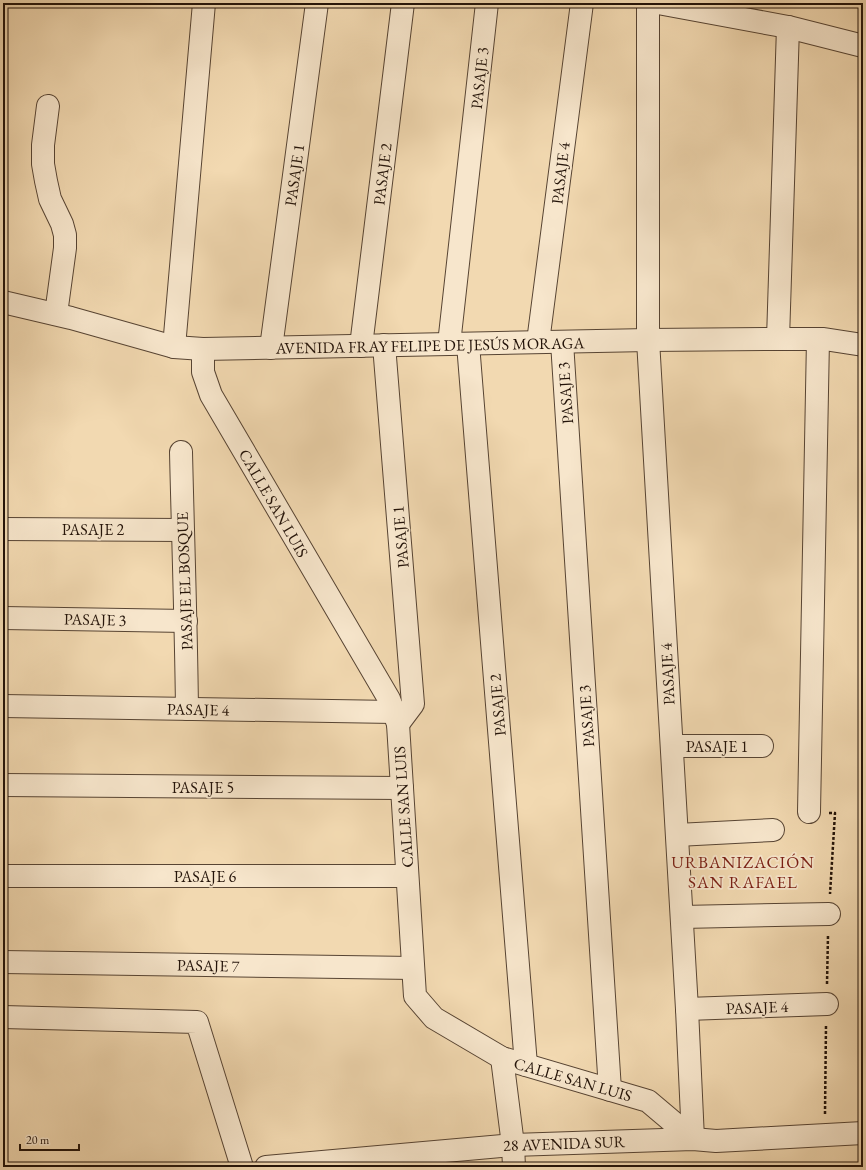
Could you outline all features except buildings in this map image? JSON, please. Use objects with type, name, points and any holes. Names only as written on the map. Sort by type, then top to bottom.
[{"type":"street","points":[[174,347],[204,3]]},
{"type":"street","name":"PASAJE 1","points":[[270,348],[317,3]]},
{"type":"street","name":"PASAJE 2","points":[[360,346],[403,3]]},
{"type":"street","name":"PASAJE 3","points":[[459,344],[487,3]]},
{"type":"street","name":"PASAJE 4","points":[[538,342],[582,3]]},
{"type":"street","name":"PASAJE 4","points":[[648,3],[648,340],[682,917],[693,1139]]},
{"type":"street","points":[[658,3],[788,27],[863,46]]},
{"type":"street","points":[[778,339],[788,27]]},
{"type":"street","points":[[48,106],[43,145],[43,164],[50,199],[62,224],[65,248],[56,314]]},
{"type":"street","name":"AVENIDA FRAY FELIPE DE JESÚS MORAGA","points":[[3,302],[56,314],[174,347],[203,349],[648,340],[778,339],[824,339],[863,345]]},
{"type":"street","points":[[809,812],[818,339]]},
{"type":"street","name":"PASAJE 3","points":[[562,342],[610,1090]]},
{"type":"street","name":"PASAJE 2","points":[[459,344],[526,1066]]},
{"type":"street","name":"PASAJE 1","points":[[384,345],[413,704],[396,718]]},
{"type":"street","name":"CALLE SAN LUIS","points":[[203,349],[203,372],[211,395],[389,699],[396,718],[402,788],[415,996],[434,1018],[502,1058],[648,1101],[693,1139]]},
{"type":"street","name":"PASAJE EL BOSQUE","points":[[182,452],[182,530],[186,621],[187,709]]},
{"type":"street","name":"PASAJE 2","points":[[3,529],[182,530]]},
{"type":"street","name":"PASAJE 3","points":[[3,618],[186,621]]},
{"type":"street","name":"PASAJE 4","points":[[3,706],[187,709],[396,718]]},
{"type":"street","name":"PASAJE 1","points":[[672,746],[762,746]]},
{"type":"street","name":"PASAJE 5","points":[[3,785],[402,788]]},
{"type":"street","points":[[677,835],[773,830]]},
{"type":"street","name":"PASAJE 6","points":[[3,876],[407,876]]},
{"type":"street","points":[[682,917],[829,914]]},
{"type":"street","name":"PASAJE 7","points":[[3,962],[413,968]]},
{"type":"street","name":"PASAJE 4","points":[[687,1009],[826,1004]]},
{"type":"street","points":[[3,1017],[197,1022],[242,1167]]},
{"type":"street","points":[[502,1058],[513,1144],[514,1167]]},
{"type":"street","name":"28 AVENIDA SUR","points":[[266,1167],[513,1144],[693,1139],[716,1141],[863,1133]]},
{"type":"path","points":[[809,812],[835,813],[829,914],[826,1004],[825,1135]]},
{"type":"district","name":"URBANIZACIÓN SAN RAFAEL","points":[[743,872]]}]
